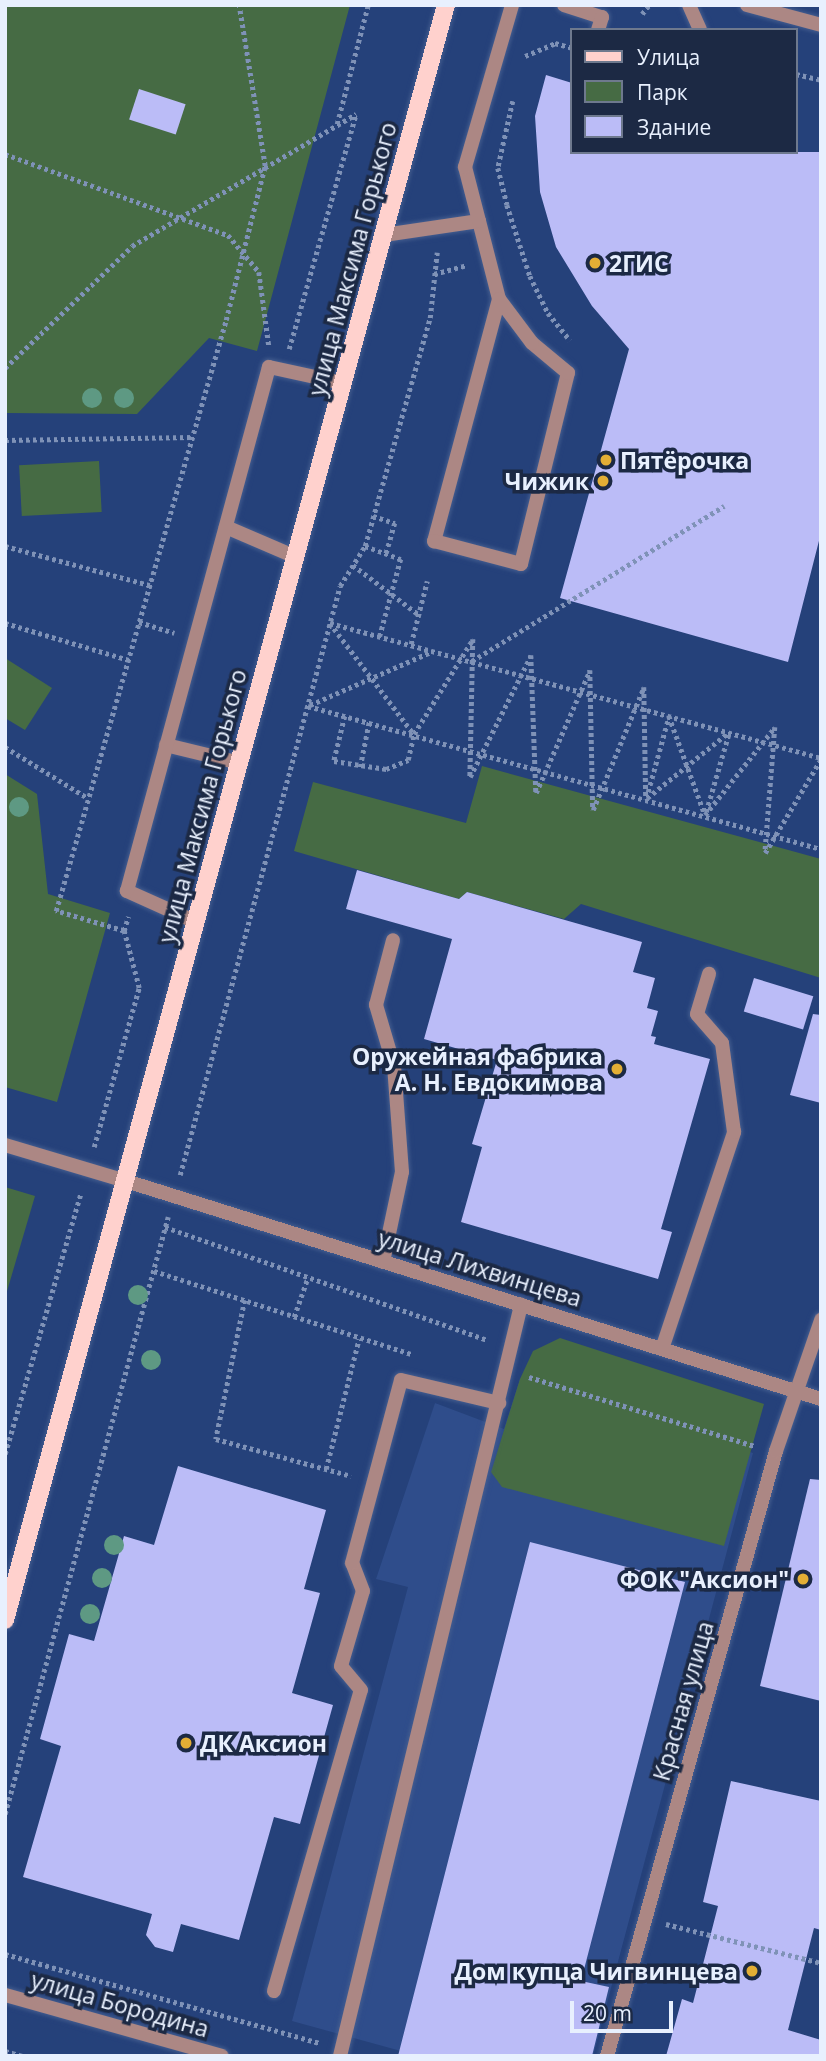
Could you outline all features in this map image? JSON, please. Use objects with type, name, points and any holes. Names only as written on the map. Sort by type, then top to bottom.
[{"type":"main road","name":"улица Максима Горького","points":[[5,1620],[446,5]]},
{"type":"street","points":[[499,299],[434,541],[521,564],[568,373],[532,343],[499,299],[465,167],[512,5]]},
{"type":"street","points":[[564,5],[602,17],[599,28]]},
{"type":"street","points":[[689,5],[699,28]]},
{"type":"street","points":[[747,5],[821,25]]},
{"type":"street","points":[[384,235],[479,221]]},
{"type":"street","points":[[197,922],[127,891],[166,746],[270,367],[343,383]]},
{"type":"street","points":[[226,527],[296,557]]},
{"type":"street","points":[[166,746],[240,763]]},
{"type":"street","points":[[383,1262],[402,1172],[394,1066],[376,1005],[393,940]]},
{"type":"street","points":[[662,1349],[734,1132],[722,1043],[697,1014],[709,974]]},
{"type":"street","name":"улица Лихвинцева","points":[[5,1144],[821,1399]]},
{"type":"street","points":[[341,2053],[521,1305]]},
{"type":"street","name":"Красная улица","points":[[607,2056],[776,1451],[800,1392],[821,1320]]},
{"type":"street","points":[[274,1991],[361,1690],[341,1667],[363,1591],[352,1563],[401,1380],[499,1403]]},
{"type":"street","name":"улица Бородина","points":[[5,1995],[222,2056]]},
{"type":"path","points":[[124,931],[57,911],[193,437],[265,166],[239,5]]},
{"type":"path","points":[[337,125],[368,5]]},
{"type":"path","points":[[642,14],[649,5]]},
{"type":"path","points":[[523,65],[526,53],[555,43],[570,47]]},
{"type":"path","points":[[798,74],[821,80]]},
{"type":"path","points":[[516,90],[499,168],[530,276],[548,313],[576,347],[568,373]]},
{"type":"path","points":[[5,369],[132,246],[356,114]]},
{"type":"path","points":[[5,154],[177,219],[228,235],[259,272],[269,322],[270,367]]},
{"type":"path","points":[[5,1814],[330,623],[353,565],[365,546],[430,318],[439,229]]},
{"type":"path","points":[[434,274],[482,261]]},
{"type":"path","points":[[5,440],[193,437]]},
{"type":"path","points":[[472,662],[724,506]]},
{"type":"path","points":[[373,516],[395,523],[386,554]]},
{"type":"path","points":[[5,546],[150,585]]},
{"type":"path","points":[[365,546],[401,559],[380,636]]},
{"type":"path","points":[[353,565],[418,614]]},
{"type":"path","points":[[411,645],[427,581]]},
{"type":"path","points":[[5,623],[128,660]]},
{"type":"path","points":[[330,623],[644,708],[729,732],[763,742],[774,745],[821,759],[765,853],[766,833],[774,745],[775,727],[763,742],[705,815]]},
{"type":"path","points":[[330,623],[414,734]]},
{"type":"path","points":[[345,716],[334,761],[386,769],[408,760],[414,734],[473,639],[470,777],[531,655],[536,793],[590,670],[593,810],[644,687],[646,799]]},
{"type":"path","points":[[308,706],[434,651]]},
{"type":"path","points":[[308,706],[593,783],[821,849]]},
{"type":"path","points":[[669,715],[705,815]]},
{"type":"path","points":[[646,799],[669,715]]},
{"type":"path","points":[[360,766],[369,722]]},
{"type":"path","points":[[646,799],[729,732]]},
{"type":"path","points":[[705,815],[729,732]]},
{"type":"path","points":[[5,747],[89,798]]},
{"type":"path","points":[[5,1454],[139,988],[124,931],[134,894]]},
{"type":"path","points":[[165,1227],[511,1348]]},
{"type":"path","points":[[154,1271],[359,1339],[326,1469]]},
{"type":"path","points":[[294,1317],[308,1277]]},
{"type":"path","points":[[245,1300],[216,1439],[374,1483]]},
{"type":"path","points":[[506,1371],[746,1444]]},
{"type":"path","points":[[645,1920],[821,1963]]},
{"type":"path","points":[[5,1954],[341,2053]]},
{"type":"path","points":[[5,2051],[23,2056]]},
{"type":"shaded area","points":[[520,1379],[753,1453],[593,2056],[419,2056],[292,2021],[408,1587],[376,1579],[435,1403],[504,1429]]},
{"type":"green space","points":[[5,5],[350,5],[257,351],[209,338],[137,414],[5,413]]},
{"type":"green space","points":[[99,461],[102,512],[22,516],[19,465]]},
{"type":"green space","points":[[5,658],[52,688],[25,730],[5,718]]},
{"type":"green space","points":[[482,766],[821,859],[821,978],[581,904],[564,919],[467,892],[459,899],[294,851],[313,782],[466,823]]},
{"type":"green space","points":[[5,774],[37,794],[48,894],[110,913],[57,1102],[5,1087]]},
{"type":"green space","points":[[5,1187],[35,1196],[5,1298]]},
{"type":"green space","points":[[560,1338],[764,1404],[724,1546],[502,1487],[491,1472],[520,1379],[533,1351]]},
{"type":"building","points":[[546,75],[570,82],[570,154],[821,152],[821,533],[788,662],[560,598],[629,349],[592,306],[556,247],[540,192],[535,116]]},
{"type":"building","points":[[139,89],[186,104],[176,135],[129,119]]},
{"type":"building","name":"Оружейная фабрика А. Н. Евдокимова","points":[[357,870],[459,899],[467,892],[642,942],[633,972],[655,978],[647,1008],[658,1011],[651,1036],[656,1037],[654,1044],[710,1059],[661,1229],[672,1232],[658,1279],[461,1222],[482,1147],[472,1144],[497,1060],[424,1039],[452,939],[346,909]]},
{"type":"building","points":[[754,978],[813,996],[803,1030],[744,1011]]},
{"type":"building","points":[[813,1014],[821,1015],[821,1103],[790,1095]]},
{"type":"building","name":"ДК Аксион","points":[[178,1466],[326,1510],[304,1589],[320,1593],[292,1693],[333,1705],[300,1824],[274,1817],[239,1940],[181,1924],[173,1952],[155,1947],[146,1935],[152,1914],[23,1877],[61,1746],[40,1739],[69,1634],[94,1641],[124,1536],[154,1545]]},
{"type":"building","name":"ФОК \"Аксион\"","points":[[810,1479],[821,1480],[821,1701],[760,1686]]},
{"type":"building","points":[[530,1542],[685,1582],[581,1981],[609,1987],[592,2056],[398,2056]]},
{"type":"building","points":[[731,1781],[821,1801],[821,1930],[814,1928],[788,2030],[821,2040],[821,2056],[666,2056],[682,1999],[693,2003],[718,1906],[703,1902]]},
{"type":"place","name":"2ГИС","points":[[595,263]]},
{"type":"place","name":"Пятёрочка","points":[[606,460]]},
{"type":"place","name":"Чижик","points":[[603,481]]},
{"type":"place","name":"Оружейная фабрика А. Н. Евдокимова","points":[[617,1069]]},
{"type":"place","name":"ФОК \"Аксион\"","points":[[803,1579]]},
{"type":"place","name":"ДК Аксион","points":[[186,1743]]},
{"type":"place","name":"Дом купца Чигвинцева","points":[[752,1971]]}]
